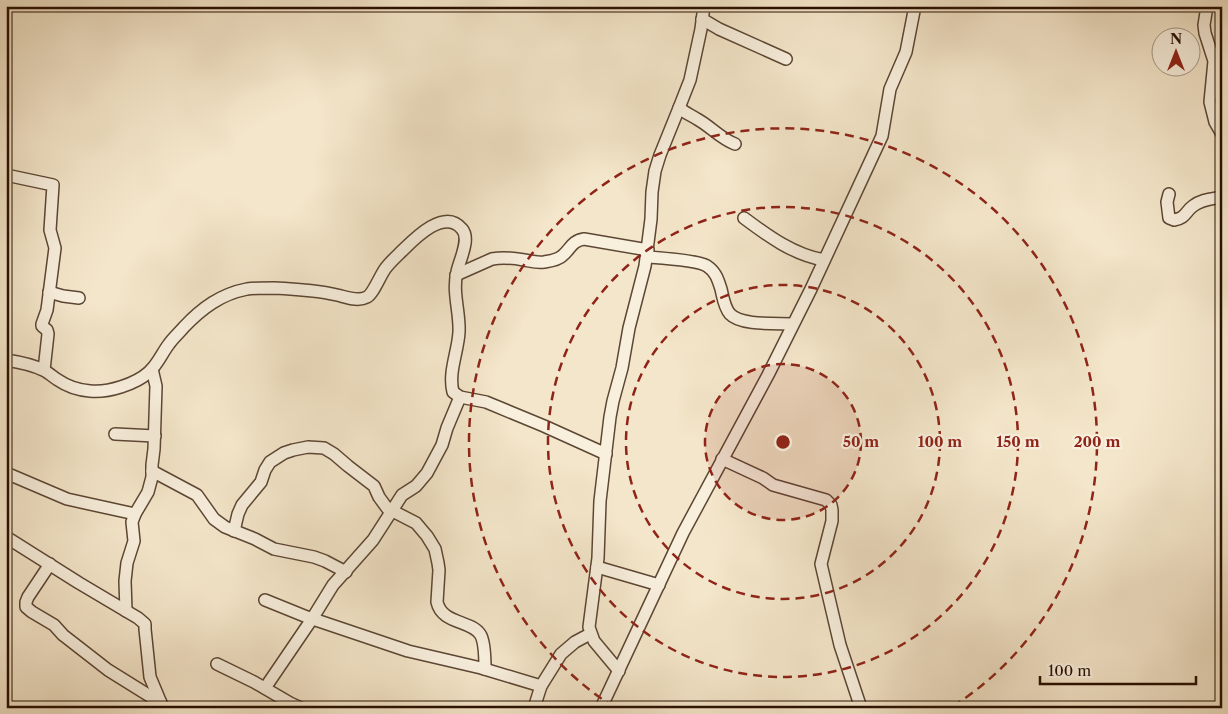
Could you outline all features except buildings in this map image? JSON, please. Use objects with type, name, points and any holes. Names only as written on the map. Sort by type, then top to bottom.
[{"type":"street","points":[[618,671],[594,641],[590,634],[589,621],[597,568],[600,501],[606,454],[613,401],[647,253],[655,171],[690,80],[704,6]]},
{"type":"street","points":[[601,708],[683,533],[768,375],[882,136],[890,89],[906,52],[915,6]]},
{"type":"street","points":[[1207,6],[1204,25],[1205,34],[1214,62],[1210,102],[1215,122],[1222,134]]},
{"type":"street","points":[[702,19],[719,29],[786,59]]},
{"type":"street","points":[[680,108],[729,142],[735,144]]},
{"type":"street","points":[[6,175],[53,185],[50,230],[55,248],[47,310],[42,324],[48,334],[44,370]]},
{"type":"street","points":[[1169,194],[1167,202],[1169,218],[1174,220],[1184,217],[1192,206],[1202,200],[1222,197]]},
{"type":"street","points":[[744,218],[782,244],[802,254],[824,260]]},
{"type":"street","points":[[6,360],[44,370],[70,388],[96,391],[118,388],[144,376],[152,369],[169,343],[200,311],[217,299],[256,288],[307,289],[350,298],[366,298],[390,262],[410,242],[432,226],[443,222],[457,223],[464,231],[466,237],[456,275],[455,296],[459,334],[453,364],[453,392],[460,396],[486,402],[606,454]]},
{"type":"street","points":[[456,275],[498,258],[540,262],[558,258],[564,255],[570,246],[578,240],[584,239],[705,265],[712,269],[716,275],[727,310],[731,316],[759,323],[793,324]]},
{"type":"street","points":[[49,292],[79,298]]},
{"type":"street","points":[[126,611],[125,581],[127,564],[134,541],[132,522],[150,489],[152,471],[156,386],[152,369]]},
{"type":"street","points":[[265,688],[333,585],[373,540],[402,495],[416,486],[427,473],[442,445],[460,396]]},
{"type":"street","points":[[115,434],[155,436]]},
{"type":"street","points":[[234,531],[244,500],[257,488],[270,462],[284,453],[308,447],[324,448],[374,486],[385,506],[416,523],[429,539],[435,549],[439,570],[438,606],[441,611],[457,622],[479,633],[483,640],[485,669]]},
{"type":"street","points":[[722,460],[763,478],[773,485],[826,500],[831,505],[832,521],[821,564],[840,645],[861,708]]},
{"type":"street","points":[[152,471],[197,495],[214,519],[225,527],[274,549],[314,557],[346,572]]},
{"type":"street","points":[[6,473],[67,499],[135,514]]},
{"type":"street","points":[[6,537],[145,624],[150,677],[162,706]]},
{"type":"street","points":[[50,564],[28,597],[26,607],[54,625],[63,635],[108,670],[162,706]]},
{"type":"street","points":[[597,568],[659,585]]},
{"type":"street","points":[[265,600],[312,619],[408,651],[485,669],[541,686]]},
{"type":"street","points":[[534,708],[541,686],[561,654],[575,642],[590,634]]},
{"type":"street","points":[[217,664],[301,708]]}]
